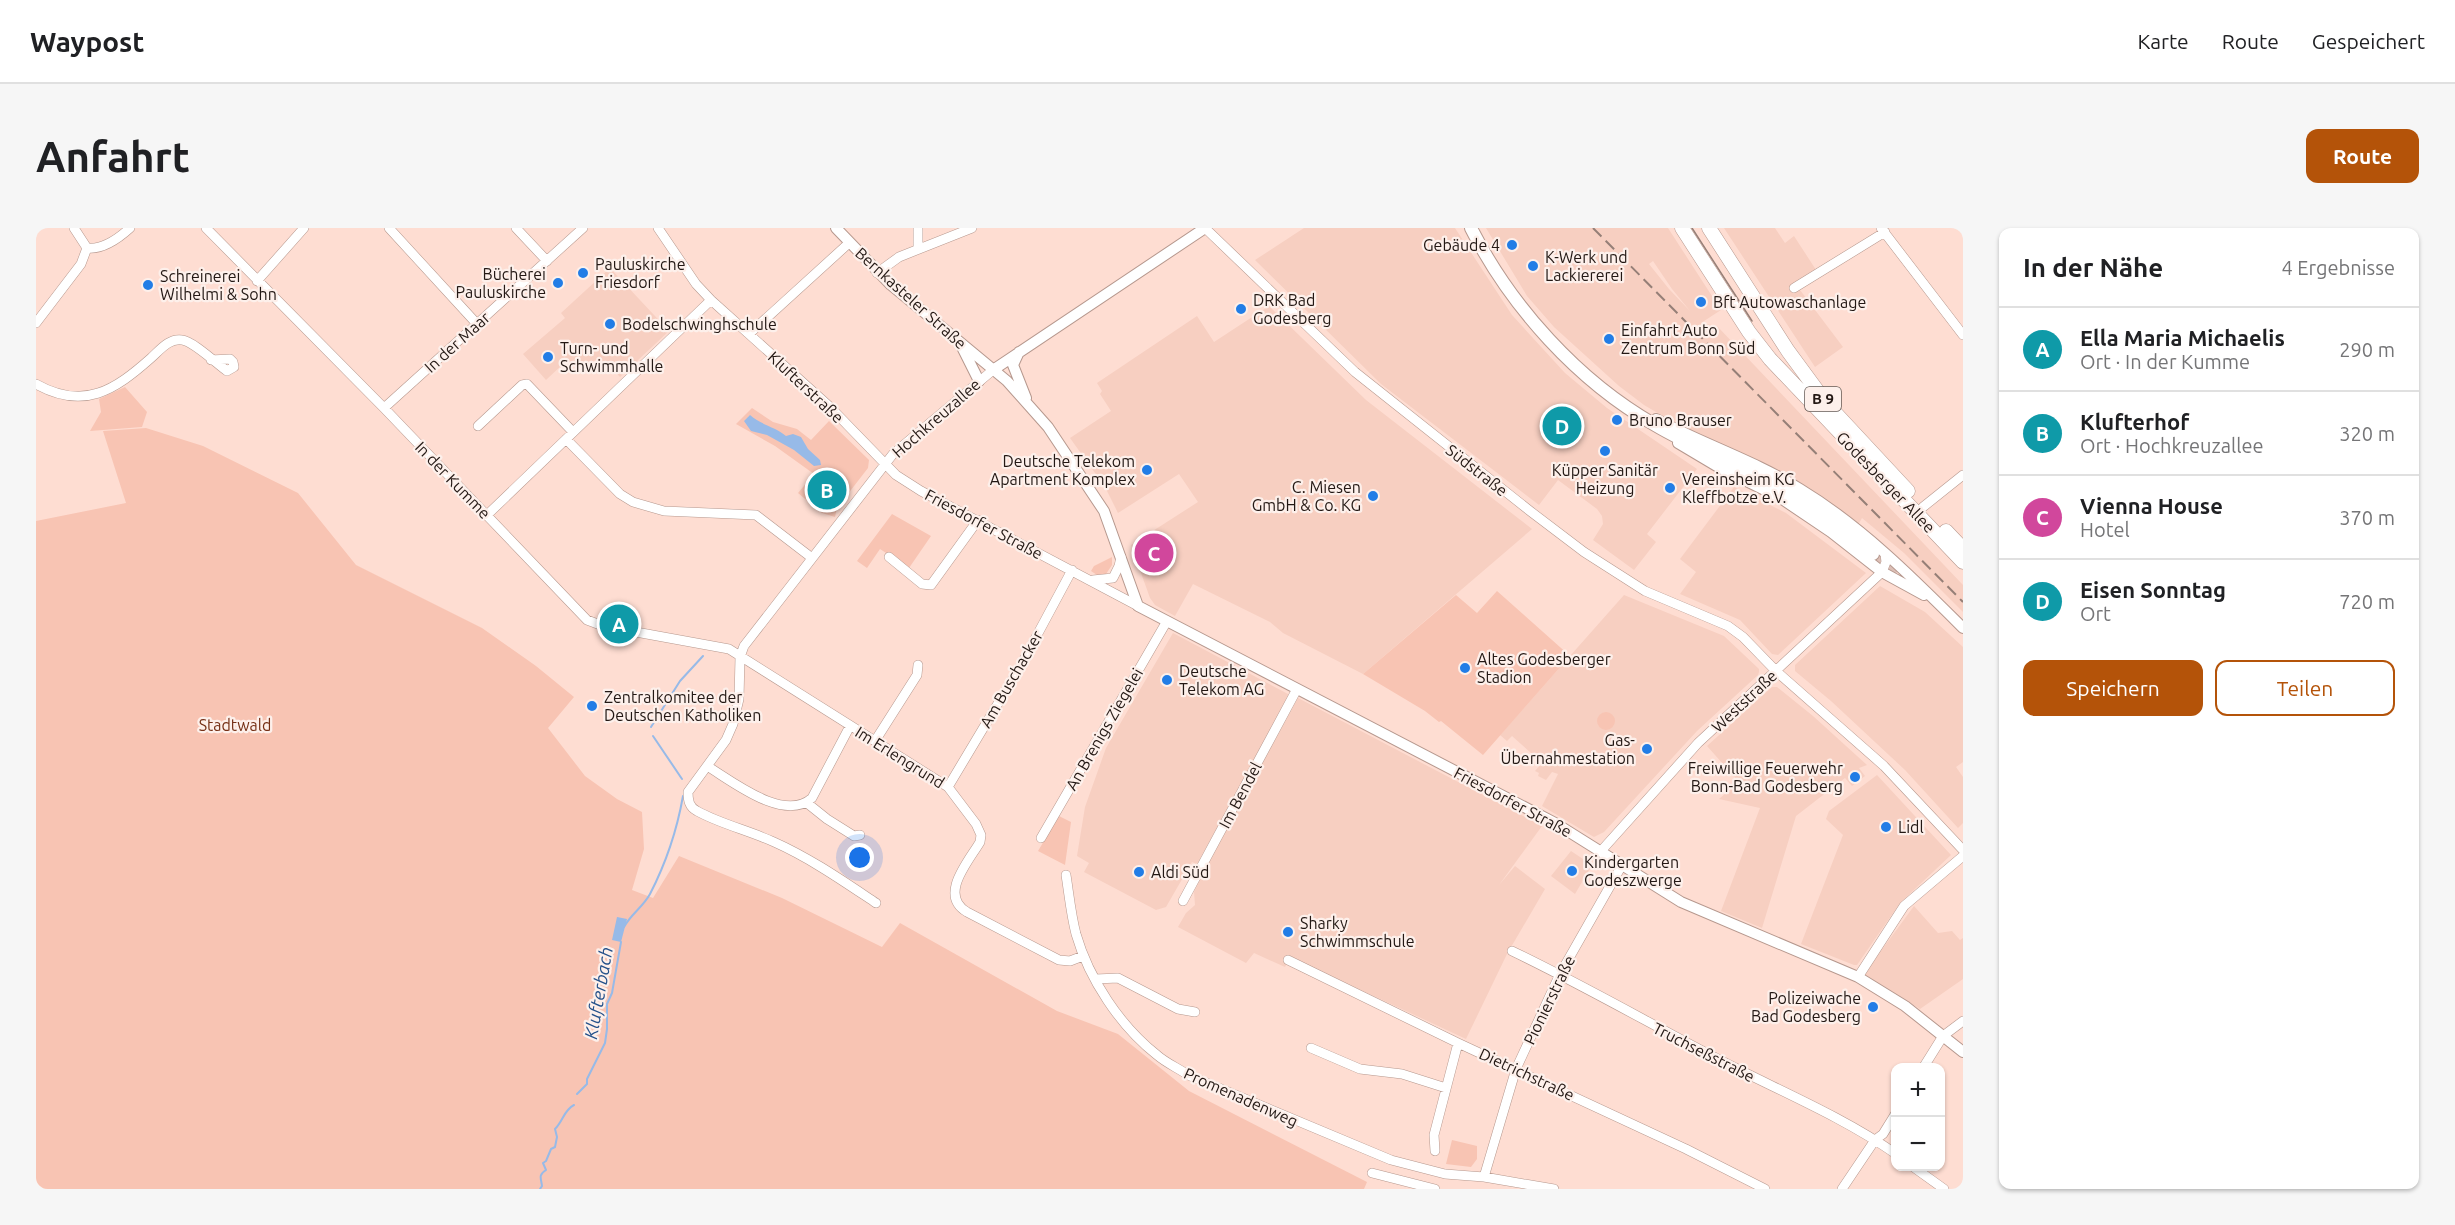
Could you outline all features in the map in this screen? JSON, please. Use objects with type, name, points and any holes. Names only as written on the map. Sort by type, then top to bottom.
[{"type":"main road","points":[[1471,228],[1504,281],[1541,329],[1578,367],[1613,397],[1654,425],[1783,489],[1879,554]]},
{"type":"main road","name":"Godesberger Allee","points":[[1682,228],[1749,332],[1770,359],[1963,562]]},
{"type":"main road","name":"Godesberger Allee","points":[[1708,228],[1788,351],[1827,405],[1963,549]]},
{"type":"street","points":[[74,228],[87,248]]},
{"type":"street","points":[[87,248],[103,246],[130,228]]},
{"type":"street","name":"In der Kumme","points":[[206,228],[384,408],[579,613],[593,624],[729,649],[740,657]]},
{"type":"street","points":[[257,281],[304,228]]},
{"type":"street","points":[[389,228],[477,324]]},
{"type":"street","points":[[516,228],[547,261]]},
{"type":"street","name":"In der Maar","points":[[384,408],[583,228]]},
{"type":"street","name":"Klufterstraße","points":[[658,228],[696,284],[711,300],[829,406],[885,464]]},
{"type":"street","name":"Bernkasteler Straße","points":[[836,228],[877,273],[993,370],[1027,401],[1048,427],[1104,511],[1138,606]]},
{"type":"street","points":[[918,228],[918,248]]},
{"type":"street","points":[[877,273],[893,260],[918,248],[972,228]]},
{"type":"street","name":"Hochkreuzallee","points":[[876,903],[822,867],[785,847],[695,811],[690,806],[688,799],[690,788],[726,740],[737,713],[740,657],[744,646],[898,449],[993,370],[1205,228]]},
{"type":"street","name":"Südstraße","points":[[1205,228],[1354,372],[1530,511],[1584,552],[1645,591],[1728,626],[1743,637],[1776,672],[1884,766],[1963,850]]},
{"type":"street","points":[[1794,288],[1883,230],[1963,335]]},
{"type":"street","points":[[749,334],[849,243]]},
{"type":"street","points":[[36,323],[81,264],[87,248]]},
{"type":"street","points":[[487,515],[711,300]]},
{"type":"street","points":[[36,384],[51,391],[69,395],[86,396],[102,393],[124,382],[167,344],[177,340],[189,342],[211,360]]},
{"type":"street","points":[[959,342],[979,381]]},
{"type":"street","points":[[1020,351],[1013,365],[1027,401]]},
{"type":"street","points":[[478,426],[522,385],[527,384],[620,494],[643,506],[664,511],[756,515],[812,558]]},
{"type":"street","points":[[1613,397],[1684,434],[1766,470],[1800,489],[1830,509],[1879,554],[1917,582],[1963,628]]},
{"type":"street","points":[[1654,425],[1705,460],[1798,508],[1882,572],[1922,593],[1943,608]]},
{"type":"street","name":"Friesdorfer Straße","points":[[885,464],[896,475],[921,491],[1297,690],[1513,800],[1601,851],[1681,902],[1857,977],[1905,1006],[1963,1052]]},
{"type":"street","points":[[1923,507],[1963,475]]},
{"type":"street","points":[[889,557],[922,584],[931,585],[978,520]]},
{"type":"street","points":[[1879,554],[1886,562],[1882,572]]},
{"type":"street","points":[[1087,579],[1113,578],[1121,555]]},
{"type":"street","name":"Am Buschacker","points":[[948,787],[1020,665],[1072,570]]},
{"type":"street","points":[[1882,572],[1897,570],[1917,582]]},
{"type":"street","name":"Weststraße","points":[[1601,851],[1698,743],[1882,572]]},
{"type":"street","name":"An Brenigs Ziegelei","points":[[1041,838],[1167,621]]},
{"type":"street","name":"Im Erlengrund","points":[[740,657],[948,787],[976,824],[981,835],[980,842],[955,885],[958,905],[967,912],[1059,960],[1070,961],[1083,956]]},
{"type":"street","points":[[875,741],[917,675],[918,665]]},
{"type":"street","name":"Im Bendel","points":[[1183,901],[1297,690]]},
{"type":"street","points":[[707,766],[772,803],[795,806],[807,803],[812,798],[850,726]]},
{"type":"street","points":[[807,803],[854,836],[861,835]]},
{"type":"street","points":[[1857,977],[1904,906],[1963,856]]},
{"type":"street","name":"Pionierstraße","points":[[1484,1177],[1516,1069],[1560,974],[1622,865]]},
{"type":"street","name":"Promenadenweg","points":[[1066,875],[1073,921],[1083,956],[1113,1007],[1140,1040],[1158,1056],[1188,1075],[1390,1160],[1420,1168],[1554,1189]]},
{"type":"street","name":"Truchseßstraße","points":[[1512,951],[1560,974],[1875,1140],[1891,1151]]},
{"type":"street","name":"Dietrichstraße","points":[[1288,960],[1686,1149],[1765,1189]]},
{"type":"street","points":[[1096,979],[1118,978],[1178,1009],[1195,1012]]},
{"type":"street","points":[[1926,1063],[1943,1036],[1963,1021]]},
{"type":"street","points":[[1435,1151],[1434,1135],[1458,1042]]},
{"type":"street","points":[[1311,1048],[1368,1071],[1397,1073],[1446,1088]]},
{"type":"street","points":[[1842,1189],[1894,1117]]},
{"type":"street","points":[[1416,1183],[1420,1168]]},
{"type":"street","points":[[1918,1171],[1944,1189]]},
{"type":"street","points":[[1372,1173],[1435,1189]]},
{"type":"shaded area","points":[[1304,228],[1455,228],[1512,315],[1565,373],[1607,408],[1697,469],[1647,534],[1656,542],[1634,570],[1593,540],[1603,524],[1602,516],[1597,509],[1558,480],[1539,505],[1381,384],[1255,260]]},
{"type":"shaded area","points":[[1486,228],[1668,228],[1721,310],[1701,323],[1717,326],[1963,585],[1963,612],[1904,553],[1862,518],[1858,525],[1811,490],[1680,426],[1644,405],[1619,386],[1554,327],[1527,296]],"holes":[[[1653,261],[1690,311],[1649,264]]]},
{"type":"shaded area","points":[[1724,228],[1775,228],[1785,243],[1794,236],[1820,276],[1800,290],[1843,347],[1815,367]]},
{"type":"shaded area","name":"Bodelschwinghschule","points":[[610,268],[669,331],[620,377],[610,366],[596,360],[580,367],[576,363],[567,371],[563,364],[546,380],[523,354],[565,318],[561,313]]},
{"type":"shaded area","points":[[1269,306],[1366,400],[1532,529],[1363,674],[1283,633],[1270,622],[1193,584],[1175,616],[1155,605],[1150,598],[1131,545],[1198,502],[1179,474],[1118,513],[1105,487],[1070,438],[1111,411],[1100,394],[1102,391],[1097,383],[1197,316],[1214,342]]},
{"type":"shaded area","points":[[1734,487],[1786,513],[1866,573],[1778,655],[1772,654],[1740,620],[1680,594],[1696,572],[1680,559]]},
{"type":"shaded area","points":[[1880,586],[1925,612],[1963,647],[1963,762],[1956,767],[1963,777],[1963,823],[1958,828],[1905,770],[1795,671],[1795,665]]},
{"type":"shaded area","points":[[1624,595],[1724,636],[1759,669],[1759,672],[1697,731],[1604,832],[1594,837],[1542,806],[1558,774],[1552,772],[1546,780],[1538,776],[1539,773],[1535,771],[1542,763],[1512,736],[1507,741],[1500,735]]},
{"type":"shaded area","points":[[1173,633],[1288,694],[1288,698],[1197,864],[1192,862],[1166,907],[1156,910],[1084,872],[1089,863],[1077,856],[1085,807],[1106,748]]},
{"type":"shaded area","points":[[1772,687],[1777,687],[1813,716],[1867,765],[1859,768],[1865,776],[1852,786],[1845,778],[1796,816],[1762,928],[1721,911],[1760,808],[1719,799],[1739,782],[1707,746]]},
{"type":"shaded area","points":[[1298,698],[1542,826],[1499,885],[1515,866],[1545,889],[1507,954],[1466,1039],[1290,957],[1285,967],[1254,953],[1246,963],[1178,927],[1186,913],[1195,905],[1194,892],[1207,865]]},
{"type":"shaded area","points":[[1877,775],[1951,855],[1900,903],[1857,965],[1854,965],[1801,944],[1843,835],[1826,819],[1829,811]]},
{"type":"shaded area","name":"Kindergarten Godeszwerge","points":[[1571,851],[1592,865],[1575,894],[1551,876]]},
{"type":"shaded area","points":[[1914,906],[1938,933],[1952,931],[1960,940],[1963,938],[1963,979],[1920,1009],[1864,974]]},
{"type":"green space","points":[[125,387],[147,412],[142,427],[90,431],[101,412],[99,399]]},
{"type":"green space","points":[[752,408],[773,422],[797,429],[811,440],[829,421],[869,460],[868,468],[837,508],[835,517],[822,513],[798,493],[814,474],[775,446],[736,424]]},
{"type":"green space","name":"Stadtwald","points":[[146,428],[203,446],[298,493],[356,565],[482,628],[536,666],[574,697],[548,728],[585,776],[617,799],[642,812],[644,849],[632,890],[653,898],[679,856],[782,898],[882,947],[900,923],[1057,1011],[1118,1034],[1189,1091],[1367,1182],[1364,1189],[36,1189],[36,521],[126,503],[103,431]]},
{"type":"green space","points":[[892,514],[931,536],[909,568],[880,549],[867,568],[857,561]]},
{"type":"green space","points":[[1112,557],[1112,565],[1106,574],[1097,575],[1091,571],[1094,566]]},
{"type":"green space","name":"Altes Godesberger Stadion","points":[[1497,591],[1570,656],[1483,755],[1441,721],[1439,722],[1425,711],[1363,674],[1456,595],[1477,613]]},
{"type":"green space","points":[[1602,712],[1610,712],[1615,717],[1613,728],[1602,730],[1597,725],[1597,717]]},
{"type":"green space","points":[[1059,816],[1071,822],[1065,865],[1038,851]]},
{"type":"green space","points":[[1452,1140],[1477,1146],[1477,1159],[1471,1167],[1446,1164]]},
{"type":"water","points":[[750,415],[786,436],[793,434],[801,437],[808,449],[820,460],[821,465],[814,466],[794,450],[767,435],[751,431],[744,421]]},
{"type":"water","points":[[617,917],[627,919],[621,942],[612,940]]},
{"type":"waterway","name":"Klufterbach","points":[[651,727],[680,681],[703,656]]},
{"type":"waterway","name":"Klufterbach","points":[[653,736],[682,779]]},
{"type":"waterway","name":"Klufterbach","points":[[624,927],[647,899],[656,882],[678,821],[683,796]]},
{"type":"waterway","name":"Klufterbach","points":[[577,1094],[587,1084],[587,1079],[605,1043],[607,1004],[612,993],[621,942]]},
{"type":"waterway","name":"Klufterbach","points":[[540,1189],[541,1175],[546,1170],[543,1163],[551,1149],[555,1147],[557,1137],[555,1129],[574,1105]]},
{"type":"tunnel","points":[[1873,554],[1913,584]]},
{"type":"tram line","points":[[1692,228],[1752,321]]},
{"type":"railway","points":[[1593,228],[1963,602]]},
{"type":"place","name":"Gebäude 4","points":[[1512,245]]},
{"type":"place","name":"K-Werk und Lackiererei","points":[[1533,266]]},
{"type":"place","name":"Pauluskirche Friesdorf","points":[[583,273]]},
{"type":"place","name":"Bücherei Pauluskirche","points":[[558,283]]},
{"type":"place","name":"Schreinerei Wilhelmi & Sohn","points":[[148,285]]},
{"type":"place","name":"Bft Autowaschanlage","points":[[1701,302]]},
{"type":"place","name":"DRK Bad Godesberg","points":[[1241,309]]},
{"type":"place","name":"Bodelschwinghschule","points":[[610,324]]},
{"type":"place","name":"Einfahrt Auto Zentrum Bonn Süd","points":[[1609,339]]},
{"type":"place","name":"Turn- und Schwimmhalle","points":[[548,357]]},
{"type":"place","name":"Bruno Brauser","points":[[1617,420]]},
{"type":"place","name":"Eisen Sonntag","points":[[1562,426]]},
{"type":"place","name":"Küpper Sanitär Heizung","points":[[1605,451]]},
{"type":"place","name":"Deutsche Telekom Apartment Komplex","points":[[1147,470]]},
{"type":"place","name":"Vereinsheim KG Kleffbotze e.V.","points":[[1670,488]]},
{"type":"place","name":"Klufterhof","points":[[827,490]]},
{"type":"place","name":"C. Miesen GmbH & Co. KG","points":[[1373,496]]},
{"type":"place","name":"Vienna House","points":[[1154,553]]},
{"type":"place","name":"Ella Maria Michaelis","points":[[619,624]]},
{"type":"place","name":"Altes Godesberger Stadion","points":[[1465,668]]},
{"type":"place","name":"Deutsche Telekom AG","points":[[1167,680]]},
{"type":"place","name":"Zentralkomitee der Deutschen Katholiken","points":[[592,706]]},
{"type":"place","name":"Gas- Übernahmestation","points":[[1647,749]]},
{"type":"place","name":"Freiwillige Feuerwehr Bonn-Bad Godesberg","points":[[1855,777]]},
{"type":"place","name":"Lidl","points":[[1886,827]]},
{"type":"place","name":"Kindergarten Godeszwerge","points":[[1572,871]]},
{"type":"place","name":"Aldi Süd","points":[[1139,872]]},
{"type":"place","name":"Sharky Schwimmschule","points":[[1288,932]]},
{"type":"place","name":"Polizeiwache Bad Godesberg","points":[[1873,1007]]}]
